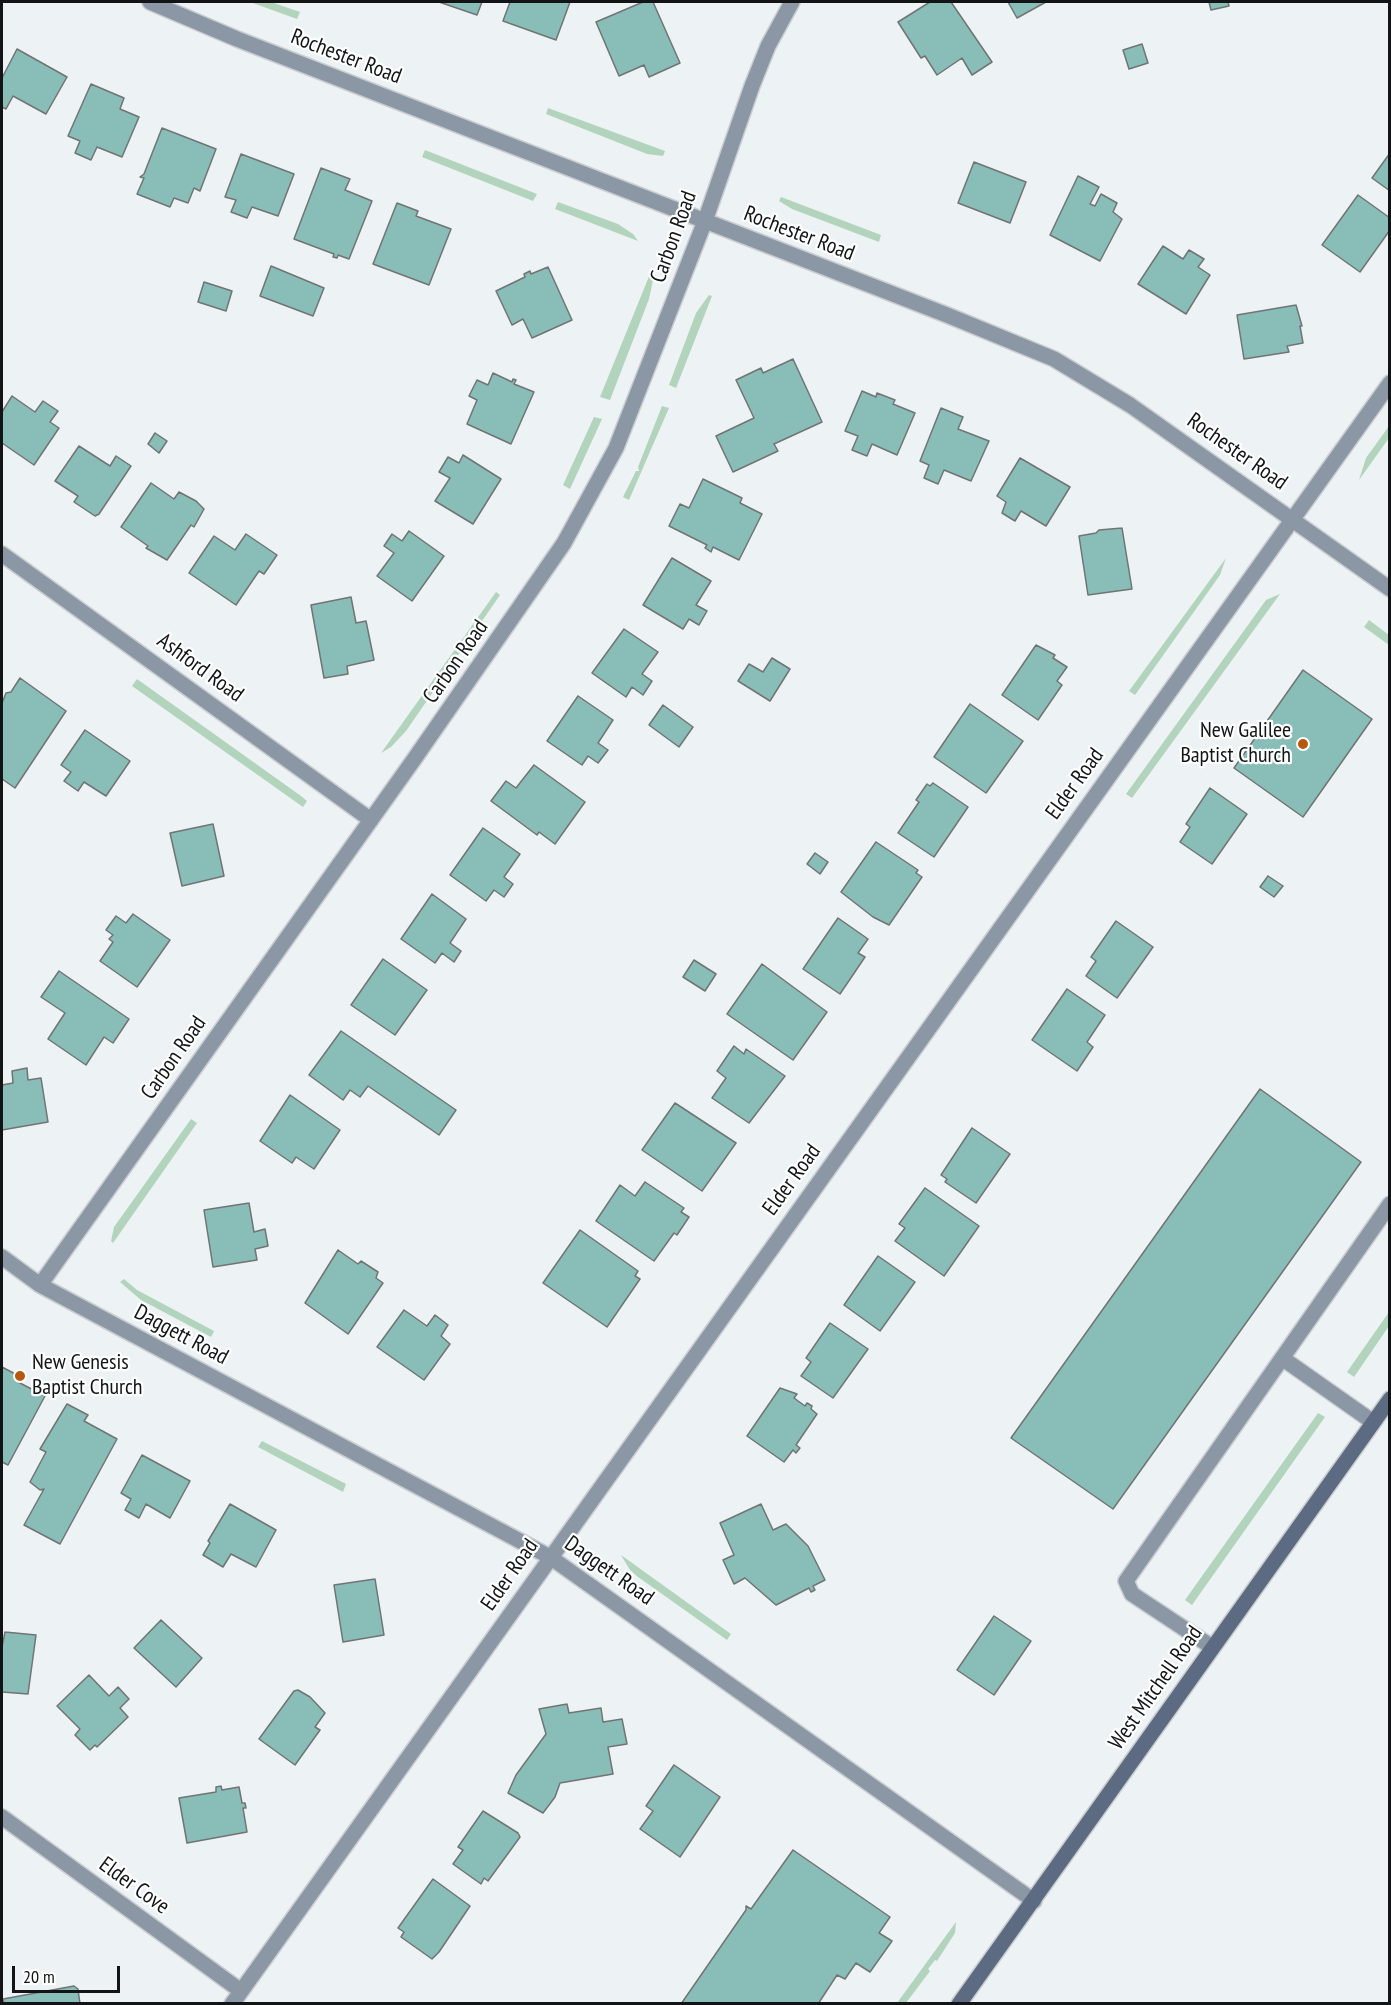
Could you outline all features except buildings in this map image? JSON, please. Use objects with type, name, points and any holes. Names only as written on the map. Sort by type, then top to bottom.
[{"type":"main road","name":"West Mitchell Road","points":[[959,2004],[1389,1399]]},
{"type":"street","name":"Rochester Road","points":[[150,2],[237,39],[947,315],[1066,365],[1130,405],[1389,589]]},
{"type":"street","name":"Carbon Road","points":[[40,1285],[526,600],[588,502],[616,448],[705,221],[768,46],[792,2]]},
{"type":"street","name":"Elder Road","points":[[236,1997],[1389,383]]},
{"type":"street","name":"Ashford Road","points":[[2,554],[371,820]]},
{"type":"street","points":[[1212,1647],[1132,1594],[1126,1581],[1389,1204]]},
{"type":"street","name":"Daggett Road","points":[[2,1257],[40,1285],[550,1557],[1034,1901]]},
{"type":"street","points":[[1282,1358],[1373,1422]]},
{"type":"street","name":"Elder Cove","points":[[2,1817],[236,1997]]},
{"type":"green space","points":[[250,2],[271,2],[300,12],[297,19]]},
{"type":"green space","points":[[548,108],[665,151],[663,156],[647,154],[546,114]]},
{"type":"green space","points":[[425,150],[537,194],[533,201],[422,157]]},
{"type":"green space","points":[[781,197],[881,235],[879,242],[792,209],[779,201]]},
{"type":"green space","points":[[558,202],[618,224],[633,234],[638,241],[555,209]]},
{"type":"green space","points":[[650,274],[653,280],[649,299],[610,400],[600,397]]},
{"type":"green space","points":[[709,295],[712,296],[676,388],[669,385],[696,313]]},
{"type":"green space","points":[[662,406],[669,408],[629,500],[623,497],[636,471],[639,471],[638,467]]},
{"type":"green space","points":[[594,417],[602,419],[570,489],[563,485]]},
{"type":"green space","points":[[1389,426],[1389,438],[1359,480],[1366,458]]},
{"type":"green space","points":[[1226,558],[1220,575],[1135,695],[1129,691]]},
{"type":"green space","points":[[496,592],[500,595],[406,731],[391,747],[381,753]]},
{"type":"green space","points":[[1280,594],[1132,798],[1126,794],[1266,600]]},
{"type":"green space","points":[[1369,620],[1389,635],[1389,645],[1364,627]]},
{"type":"green space","points":[[137,679],[301,796],[307,801],[303,807],[132,686]]},
{"type":"green space","points":[[191,1119],[197,1123],[113,1243],[111,1241],[114,1227]]},
{"type":"green space","points":[[124,1279],[137,1290],[214,1331],[211,1337],[141,1300],[120,1282]]},
{"type":"green space","points":[[1389,1312],[1389,1326],[1354,1377],[1347,1372]]},
{"type":"green space","points":[[1318,1413],[1325,1417],[1192,1605],[1185,1600]]},
{"type":"green space","points":[[262,1441],[346,1484],[343,1492],[258,1447]]},
{"type":"green space","points":[[621,1555],[731,1634],[727,1640],[638,1577],[630,1570]]},
{"type":"green space","points":[[956,1922],[955,1933],[937,1961],[935,1960],[928,1969],[930,1971],[906,2003],[897,2003]]},
{"type":"place","name":"New Galilee Baptist Church","points":[[1303,744]]},
{"type":"place","name":"New Genesis Baptist Church","points":[[20,1376]]}]
